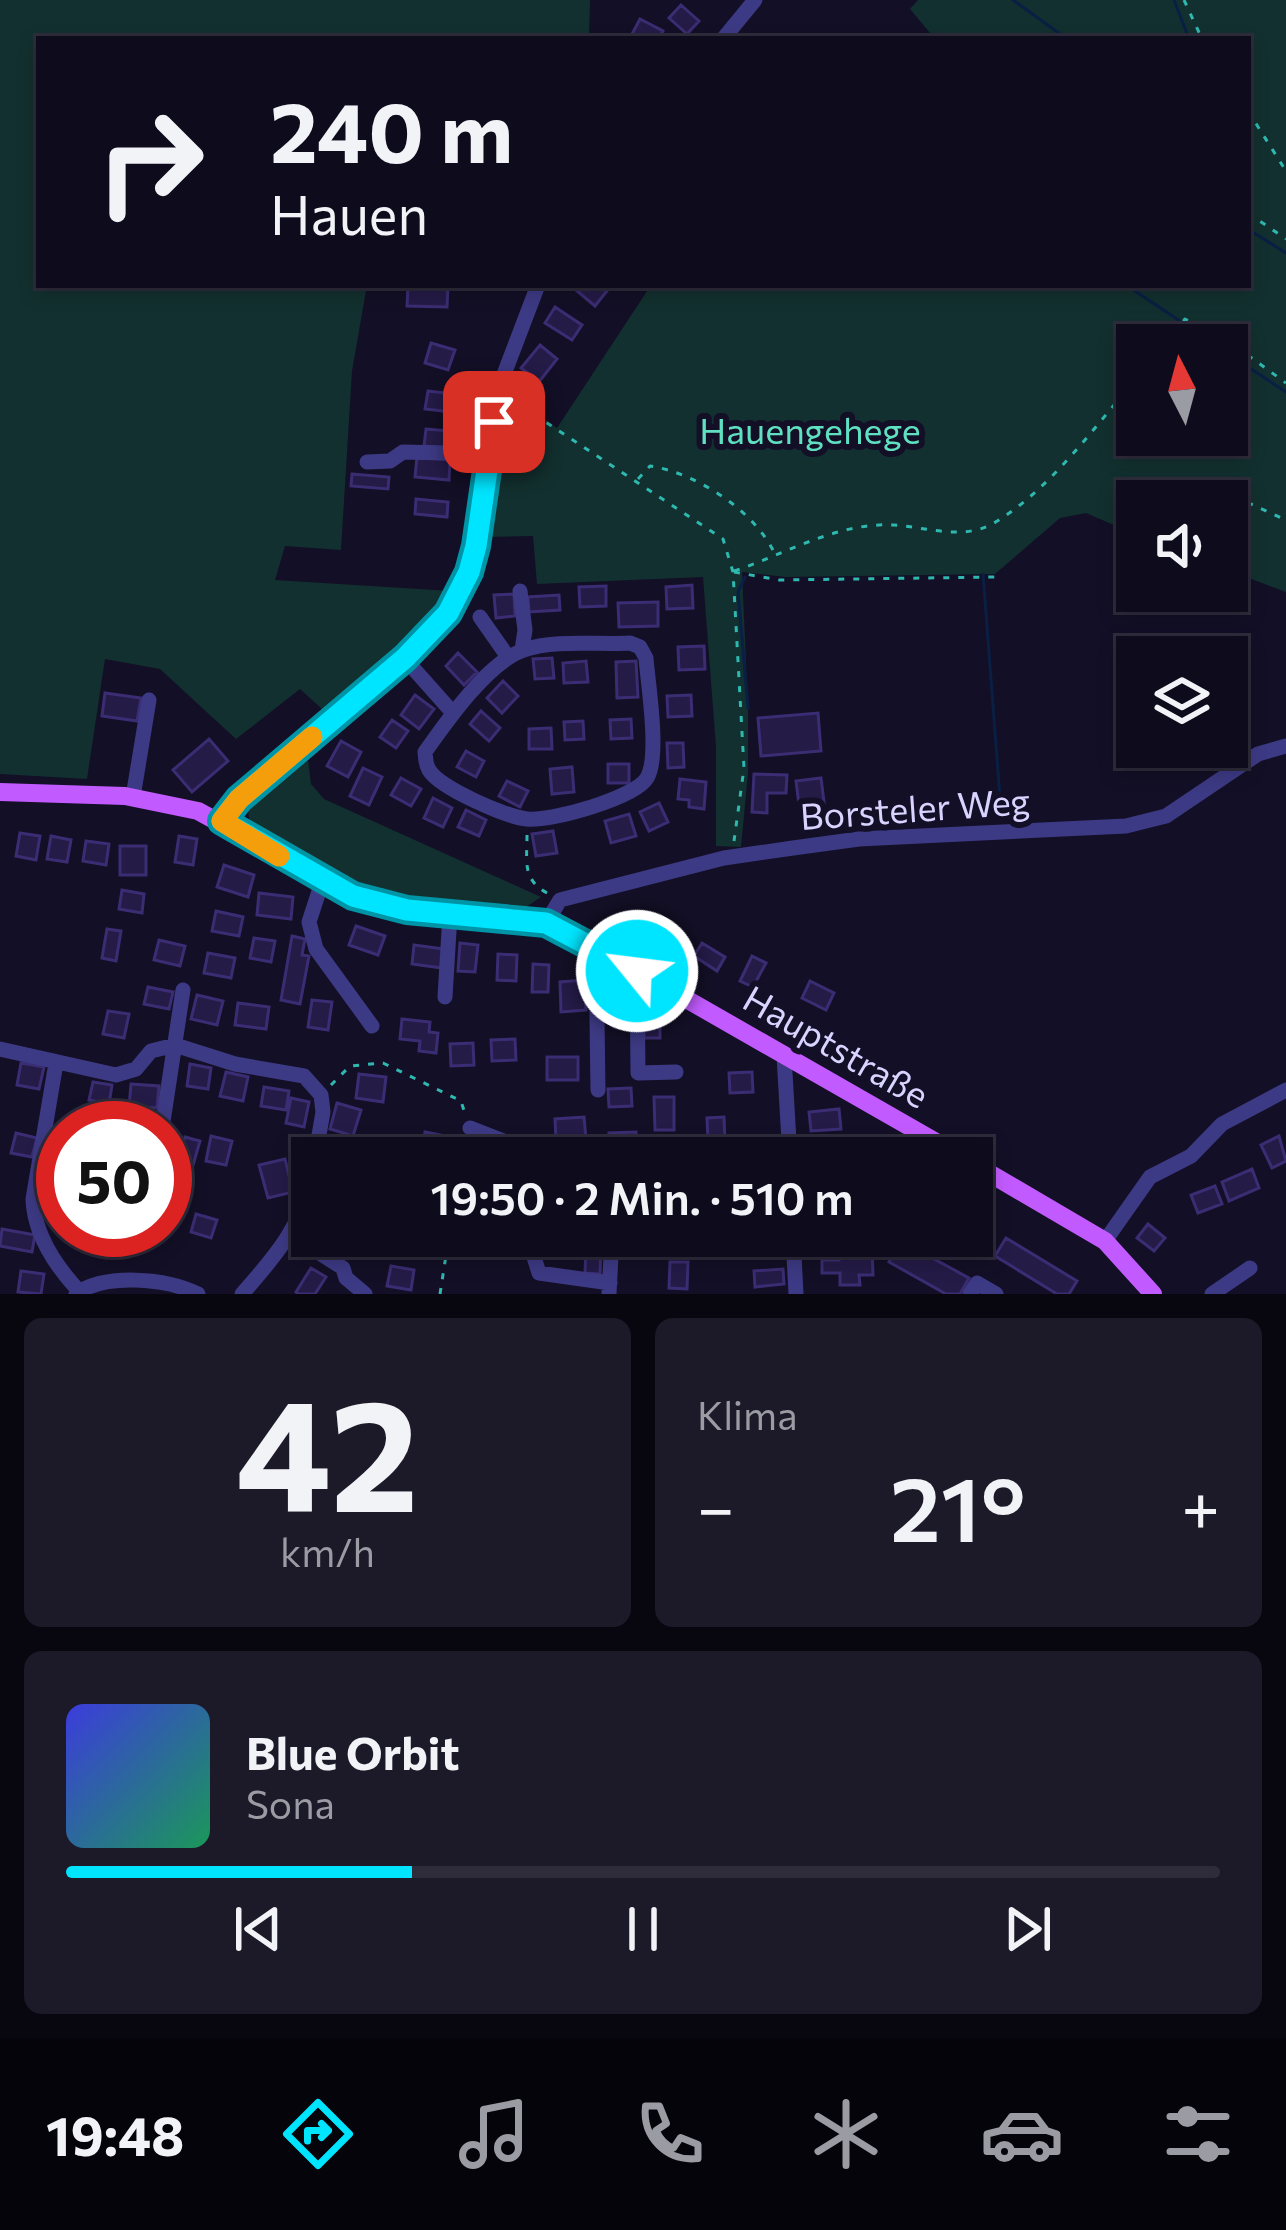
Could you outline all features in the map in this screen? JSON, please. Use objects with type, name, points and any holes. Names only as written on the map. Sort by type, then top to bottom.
[{"type":"main road","name":"Hauptstraße","points":[[0,792],[133,797],[198,811],[322,882],[387,906],[546,923],[927,1137]]},
{"type":"main road","points":[[993,1175],[1105,1240],[1153,1294]]},
{"type":"street","points":[[725,36],[755,0]]},
{"type":"street","points":[[222,821],[239,799],[405,658],[448,613],[469,572],[498,390],[536,288]]},
{"type":"street","points":[[367,462],[390,461],[404,452],[489,454]]},
{"type":"street","points":[[515,654],[630,643],[640,647],[646,658],[651,767],[638,788],[527,819],[444,785],[429,770],[425,752],[453,713],[515,654],[525,630],[520,591]]},
{"type":"street","points":[[480,617],[515,654]]},
{"type":"street","points":[[405,658],[453,713]]},
{"type":"street","points":[[133,797],[148,700]]},
{"type":"street","name":"Borsteler Weg","points":[[560,900],[724,859],[860,839],[1126,826],[1166,816],[1258,754],[1286,746]]},
{"type":"street","points":[[322,882],[309,922],[316,949],[372,1026]]},
{"type":"street","points":[[546,923],[560,900]]},
{"type":"street","points":[[445,998],[450,914]]},
{"type":"street","points":[[600,950],[604,989]]},
{"type":"street","points":[[598,1090],[600,950]]},
{"type":"street","points":[[637,971],[638,1073],[676,1072]]},
{"type":"street","points":[[166,1101],[183,990]]},
{"type":"street","points":[[0,1049],[127,1074],[152,1051],[175,1046],[236,1064],[304,1076],[321,1095],[319,1137]]},
{"type":"street","points":[[784,1056],[789,1137]]},
{"type":"street","points":[[56,1063],[33,1199],[34,1219],[56,1262],[77,1292],[115,1280],[198,1294]]},
{"type":"street","points":[[1105,1240],[1150,1177],[1191,1156],[1222,1124],[1286,1090]]},
{"type":"street","points":[[470,1128],[493,1137]]},
{"type":"street","points":[[242,1294],[291,1235]]},
{"type":"street","points":[[326,1257],[343,1268],[346,1278],[364,1294]]},
{"type":"street","points":[[534,1257],[539,1273],[609,1288],[611,1257]]},
{"type":"street","points":[[794,1257],[796,1294]]},
{"type":"street","points":[[1212,1294],[1250,1268]]},
{"type":"street","points":[[970,1294],[977,1283],[996,1294]]},
{"type":"path","points":[[1184,0],[1199,36]]},
{"type":"path","points":[[1251,116],[1286,171]]},
{"type":"path","points":[[1251,215],[1286,239]]},
{"type":"path","points":[[1248,355],[1286,383]]},
{"type":"path","points":[[498,390],[722,539],[733,572],[744,767],[736,839],[724,859]]},
{"type":"path","points":[[733,572],[842,529],[889,524],[960,533],[991,525],[1046,482],[1116,401]]},
{"type":"path","points":[[637,481],[650,466],[676,470],[737,510],[767,538],[776,557]]},
{"type":"path","points":[[1248,503],[1286,520]]},
{"type":"path","points":[[733,572],[778,580],[996,578]]},
{"type":"path","points":[[527,819],[527,876],[532,885],[560,900]]},
{"type":"path","points":[[321,1095],[350,1066],[383,1063],[461,1101],[470,1128],[468,1137]]},
{"type":"path","points":[[440,1294],[446,1257]]},
{"type":"green space","points":[[0,0],[590,0],[589,36],[36,36],[36,288],[366,288],[352,371],[341,550],[285,546],[275,580],[451,591],[394,652],[323,710],[300,689],[236,739],[160,669],[105,659],[87,779],[0,774]]},
{"type":"green space","name":"Hauengehege","points":[[918,0],[1286,0],[1286,592],[1248,578],[1248,480],[1116,480],[1116,526],[1086,513],[1060,518],[995,574],[785,577],[742,572],[748,773],[741,847],[716,846],[716,747],[703,577],[537,584],[533,536],[487,537],[507,390],[557,428],[649,288],[1251,288],[1251,36],[932,36],[910,9]]},
{"type":"green space","points":[[307,752],[311,784],[324,799],[541,897],[526,907],[403,898],[335,876],[250,825],[247,802]]},
{"type":"building","points":[[681,5],[699,21],[687,34],[669,18]]},
{"type":"building","points":[[640,19],[663,31],[660,36],[631,36]]},
{"type":"building","points":[[408,288],[448,288],[447,307],[407,306]]},
{"type":"building","points":[[574,288],[609,288],[595,306]]},
{"type":"building","points":[[555,307],[582,325],[572,340],[545,323]]},
{"type":"building","points":[[431,343],[455,350],[448,370],[425,363]]},
{"type":"building","points":[[540,345],[557,359],[539,382],[521,368]]},
{"type":"building","points":[[428,391],[454,394],[452,412],[425,409]]},
{"type":"building","points":[[426,429],[450,431],[449,448],[424,446]]},
{"type":"building","points":[[417,457],[450,460],[449,480],[415,477]]},
{"type":"building","points":[[352,474],[389,477],[388,489],[351,486]]},
{"type":"building","points":[[416,499],[448,502],[447,517],[415,514]]},
{"type":"building","points":[[692,585],[693,608],[667,609],[666,587]]},
{"type":"building","points":[[606,586],[606,606],[580,607],[579,587]]},
{"type":"building","points":[[514,594],[515,616],[496,618],[494,595]]},
{"type":"building","points":[[559,595],[560,610],[529,612],[528,597]]},
{"type":"building","points":[[658,602],[658,626],[619,627],[618,603]]},
{"type":"building","points":[[704,646],[705,669],[679,670],[678,647]]},
{"type":"building","points":[[458,653],[477,672],[464,685],[446,666]]},
{"type":"building","points":[[552,658],[554,678],[535,679],[533,659]]},
{"type":"building","points":[[586,661],[588,682],[564,683],[563,663]]},
{"type":"building","points":[[636,661],[638,697],[617,698],[616,662]]},
{"type":"building","points":[[503,681],[518,696],[502,713],[487,698]]},
{"type":"building","points":[[105,693],[141,698],[137,721],[102,716]]},
{"type":"building","points":[[415,695],[434,709],[419,729],[401,715]]},
{"type":"building","points":[[691,695],[692,716],[668,717],[667,696]]},
{"type":"building","points":[[481,711],[500,728],[489,741],[470,724]]},
{"type":"building","points":[[818,713],[821,751],[761,756],[758,718]]},
{"type":"building","points":[[631,719],[632,738],[611,739],[610,720]]},
{"type":"building","points":[[392,720],[408,731],[396,748],[380,737]]},
{"type":"building","points":[[583,721],[584,739],[565,740],[564,722]]},
{"type":"building","points":[[551,728],[552,749],[529,749],[529,729]]},
{"type":"building","points":[[209,739],[228,761],[192,792],[173,770]]},
{"type":"building","points":[[341,741],[361,752],[348,777],[327,766]]},
{"type":"building","points":[[667,743],[683,743],[684,767],[668,768]]},
{"type":"building","points":[[466,751],[484,761],[476,777],[457,767]]},
{"type":"building","points":[[608,764],[629,764],[629,783],[608,783]]},
{"type":"building","points":[[572,767],[574,792],[552,794],[550,769]]},
{"type":"building","points":[[363,768],[382,777],[369,805],[350,796]]},
{"type":"building","points":[[754,774],[787,775],[786,793],[767,793],[767,813],[752,812]]},
{"type":"building","points":[[401,778],[421,789],[411,806],[391,795]]},
{"type":"building","points":[[821,778],[827,826],[802,829],[796,781]]},
{"type":"building","points":[[680,779],[706,782],[704,809],[678,799]]},
{"type":"building","points":[[507,781],[528,791],[520,807],[499,796]]},
{"type":"building","points":[[433,798],[452,808],[443,827],[424,818]]},
{"type":"building","points":[[659,803],[668,822],[649,831],[640,812]]},
{"type":"building","points":[[466,810],[486,820],[479,836],[458,827]]},
{"type":"building","points":[[629,814],[636,836],[611,843],[605,821]]},
{"type":"building","points":[[553,831],[557,853],[536,856],[532,834]]},
{"type":"building","points":[[20,833],[40,836],[36,860],[16,856]]},
{"type":"building","points":[[51,836],[71,840],[67,862],[47,859]]},
{"type":"building","points":[[179,836],[197,839],[193,865],[175,862]]},
{"type":"building","points":[[86,841],[109,844],[106,865],[83,861]]},
{"type":"building","points":[[120,846],[146,846],[146,875],[120,875]]},
{"type":"building","points":[[224,865],[254,875],[248,897],[217,887]]},
{"type":"building","points":[[122,890],[144,894],[142,913],[119,909]]},
{"type":"building","points":[[259,893],[293,897],[291,919],[257,915]]},
{"type":"building","points":[[216,911],[243,917],[239,936],[212,931]]},
{"type":"building","points":[[356,926],[385,936],[378,955],[349,945]]},
{"type":"building","points":[[107,929],[121,931],[116,961],[102,958]]},
{"type":"building","points":[[292,936],[305,939],[302,955],[309,956],[300,1004],[281,1000]]},
{"type":"building","points":[[254,938],[275,941],[271,962],[250,958]]},
{"type":"building","points":[[159,940],[185,946],[180,966],[154,960]]},
{"type":"building","points":[[460,943],[478,945],[475,972],[458,971]]},
{"type":"building","points":[[702,943],[725,957],[717,971],[694,956]]},
{"type":"building","points":[[414,945],[444,949],[442,968],[412,964]]},
{"type":"building","points":[[208,953],[235,958],[231,978],[204,973]]},
{"type":"building","points":[[498,954],[517,955],[516,981],[497,980]]},
{"type":"building","points":[[752,956],[766,963],[753,987],[740,981]]},
{"type":"building","points":[[533,964],[549,965],[548,992],[532,992]]},
{"type":"building","points":[[584,980],[586,1010],[561,1012],[560,982]]},
{"type":"building","points":[[810,981],[834,993],[826,1010],[802,998]]},
{"type":"building","points":[[148,987],[173,992],[169,1009],[144,1004]]},
{"type":"building","points":[[197,995],[223,1001],[217,1025],[191,1019]]},
{"type":"building","points":[[598,995],[623,995],[623,1021],[598,1021]]},
{"type":"building","points":[[312,1000],[332,1002],[328,1030],[308,1027]]},
{"type":"building","points":[[238,1003],[269,1007],[266,1029],[235,1025]]},
{"type":"building","points":[[660,1010],[660,1038],[644,1038],[643,1011]]},
{"type":"building","points":[[108,1011],[129,1014],[124,1038],[103,1034]]},
{"type":"building","points":[[402,1019],[430,1022],[429,1032],[438,1033],[436,1053],[419,1051],[420,1041],[400,1039]]},
{"type":"building","points":[[515,1039],[516,1060],[492,1061],[491,1040]]},
{"type":"building","points":[[473,1043],[474,1065],[451,1066],[450,1044]]},
{"type":"building","points":[[547,1057],[578,1057],[578,1080],[547,1080]]},
{"type":"building","points":[[21,1063],[44,1067],[39,1089],[17,1085]]},
{"type":"building","points":[[190,1064],[211,1068],[208,1089],[187,1086]]},
{"type":"building","points":[[226,1072],[248,1077],[243,1101],[220,1096]]},
{"type":"building","points":[[752,1072],[753,1092],[730,1093],[729,1073]]},
{"type":"building","points":[[359,1074],[386,1077],[383,1102],[356,1098]]},
{"type":"building","points":[[93,1082],[112,1085],[109,1101],[89,1100]]},
{"type":"building","points":[[131,1084],[159,1086],[158,1101],[129,1101]]},
{"type":"building","points":[[264,1087],[289,1091],[286,1110],[261,1106]]},
{"type":"building","points":[[631,1088],[632,1106],[609,1107],[608,1089]]},
{"type":"building","points":[[654,1097],[674,1097],[674,1130],[655,1130]]},
{"type":"building","points":[[291,1098],[309,1102],[304,1127],[286,1123]]},
{"type":"building","points":[[337,1103],[361,1110],[353,1136],[330,1129]]},
{"type":"building","points":[[839,1109],[841,1129],[811,1131],[809,1112]]},
{"type":"building","points":[[584,1117],[586,1137],[556,1137],[555,1119]]},
{"type":"building","points":[[724,1117],[725,1137],[708,1137],[707,1118]]},
{"type":"building","points":[[636,1132],[636,1137],[609,1137],[609,1133]]},
{"type":"building","points":[[16,1133],[36,1138],[32,1157],[11,1153]]},
{"type":"building","points":[[211,1136],[232,1141],[226,1165],[206,1161]]},
{"type":"building","points":[[1279,1136],[1286,1161],[1272,1168],[1261,1145]]},
{"type":"building","points":[[192,1139],[200,1141],[192,1169]]},
{"type":"building","points":[[285,1159],[291,1192],[268,1198],[259,1165]]},
{"type":"building","points":[[1252,1169],[1259,1188],[1229,1201],[1222,1182]]},
{"type":"building","points":[[1215,1186],[1222,1204],[1198,1213],[1191,1195]]},
{"type":"building","points":[[196,1214],[217,1220],[211,1238],[192,1228]]},
{"type":"building","points":[[1148,1224],[1165,1238],[1154,1251],[1137,1238]]},
{"type":"building","points":[[2,1229],[35,1235],[32,1252],[0,1246]]},
{"type":"building","points":[[1006,1238],[1077,1281],[1069,1294],[1057,1294],[995,1256]]},
{"type":"building","points":[[586,1257],[601,1257],[600,1274],[585,1273]]},
{"type":"building","points":[[872,1257],[873,1275],[859,1275],[860,1285],[840,1285],[840,1273],[822,1273],[822,1260]]},
{"type":"building","points":[[892,1257],[930,1257],[969,1278],[960,1294],[946,1294],[889,1262]]},
{"type":"building","points":[[670,1262],[688,1262],[687,1289],[669,1288]]},
{"type":"building","points":[[391,1266],[414,1270],[411,1290],[387,1286]]},
{"type":"building","points":[[311,1268],[326,1277],[315,1294],[299,1294],[296,1292]]},
{"type":"building","points":[[783,1269],[784,1284],[755,1287],[754,1271]]},
{"type":"building","points":[[21,1271],[44,1274],[41,1294],[18,1292]]},
{"type":"waterway","points":[[1013,0],[1063,36]]},
{"type":"waterway","points":[[1174,0],[1188,36]]},
{"type":"waterway","points":[[1251,231],[1286,253]]},
{"type":"waterway","points":[[1130,288],[1184,324]]},
{"type":"waterway","points":[[1248,367],[1286,392]]},
{"type":"waterway","points":[[983,574],[1001,811]]},
{"type":"waterway","points":[[745,577],[738,592],[748,708]]},
{"type":"slow traffic","points":[[279,856],[222,821],[239,799],[312,737]]},
{"type":"route","points":[[494,422],[476,546],[448,613],[405,658],[239,799],[222,821],[353,896],[407,910],[546,923],[637,971]]}]
